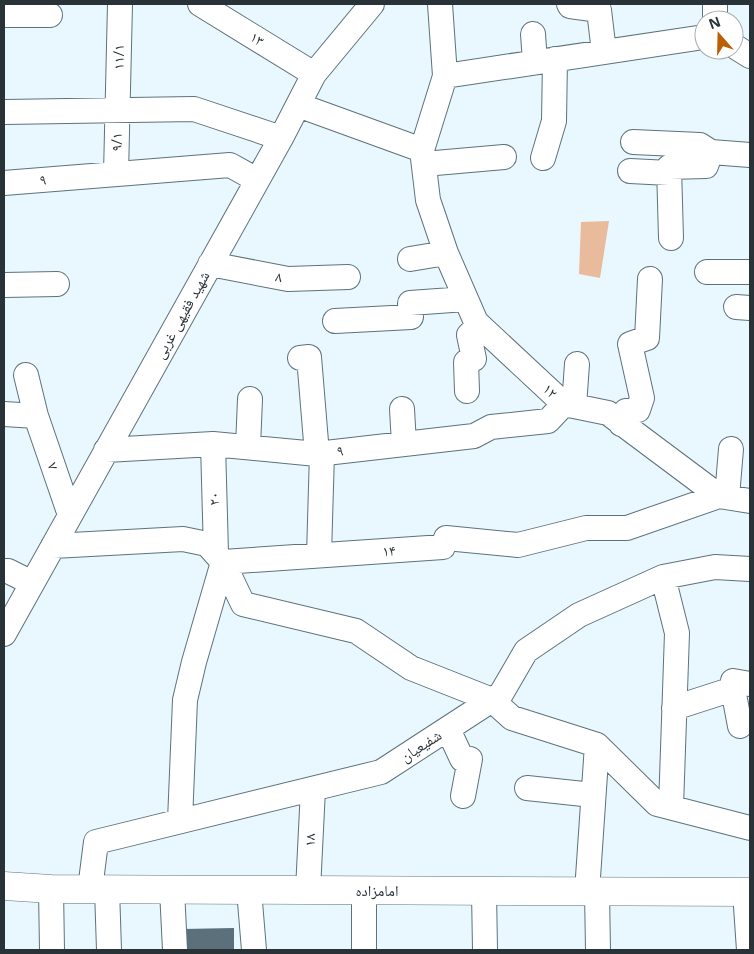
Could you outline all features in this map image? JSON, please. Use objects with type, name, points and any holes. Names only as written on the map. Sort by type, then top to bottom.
[{"type":"main road","name":"امامزاده","points":[[4,886],[51,889],[172,890],[748,892]]},
{"type":"street","name":"۱۱/۱","points":[[117,111],[120,4]]},
{"type":"street","name":"۱۳","points":[[200,4],[314,74]]},
{"type":"street","name":"شهید فقیهی غربی","points":[[4,634],[281,138],[314,74],[372,4]]},
{"type":"street","points":[[423,157],[445,76],[440,4]]},
{"type":"street","points":[[569,4],[570,6],[599,10],[604,52]]},
{"type":"street","points":[[4,15],[50,15]]},
{"type":"street","points":[[533,34],[545,61],[554,121],[543,158]]},
{"type":"street","points":[[445,76],[694,38]]},
{"type":"street","points":[[298,105],[423,157],[504,157]]},
{"type":"street","points":[[4,112],[194,110],[281,138]]},
{"type":"street","name":"۹/۱","points":[[116,174],[117,111]]},
{"type":"street","points":[[634,142],[700,144],[711,152],[750,155]]},
{"type":"street","points":[[671,238],[670,167],[706,166],[711,152]]},
{"type":"street","name":"۱۲","points":[[423,157],[428,200],[446,253],[479,325],[569,405],[608,413],[723,496],[750,501]]},
{"type":"street","name":"۹","points":[[4,183],[230,164],[257,180]]},
{"type":"street","points":[[630,171],[669,173]]},
{"type":"street","points":[[410,259],[446,253]]},
{"type":"street","name":"۸","points":[[210,264],[288,279],[348,277]]},
{"type":"street","points":[[707,272],[750,272]]},
{"type":"street","points":[[621,424],[626,411],[638,410],[642,398],[630,344],[647,338],[650,279]]},
{"type":"street","points":[[4,285],[58,284]]},
{"type":"street","points":[[335,321],[411,318],[410,303],[466,299]]},
{"type":"street","points":[[467,391],[466,362],[474,359],[469,335],[479,325]]},
{"type":"street","points":[[300,358],[309,357],[319,453],[319,555]]},
{"type":"street","points":[[569,405],[577,364]]},
{"type":"street","name":"۷","points":[[26,375],[36,416],[70,516]]},
{"type":"street","points":[[248,448],[250,399]]},
{"type":"street","name":"۹","points":[[106,450],[213,444],[319,453],[474,436],[490,427],[548,421],[569,405]]},
{"type":"street","points":[[402,409],[404,444]]},
{"type":"street","points":[[4,414],[36,416]]},
{"type":"street","name":"۲۰","points":[[213,444],[220,557]]},
{"type":"street","points":[[723,496],[731,448]]},
{"type":"street","name":"۱۴","points":[[220,557],[319,555],[443,547],[446,538],[518,545],[586,528],[627,528],[723,496]]},
{"type":"street","points":[[53,546],[183,539],[207,544],[220,557],[243,604],[356,631],[411,668],[492,700],[512,718],[597,745],[657,804],[750,828]]},
{"type":"street","points":[[180,821],[185,700],[220,557]]},
{"type":"street","name":"شفیعیان","points":[[99,889],[96,842],[381,772],[501,694],[526,651],[578,615],[663,577],[715,567],[750,569]]},
{"type":"street","points":[[4,571],[8,571],[32,583]]},
{"type":"street","points":[[663,577],[677,633],[671,807]]},
{"type":"street","points":[[674,708],[741,686],[740,726]]},
{"type":"street","points":[[448,729],[462,760],[470,759],[463,796]]},
{"type":"street","points":[[597,745],[592,892],[598,950]]},
{"type":"street","points":[[527,788],[594,795]]},
{"type":"street","name":"۱۸","points":[[308,890],[313,789]]},
{"type":"street","points":[[51,889],[52,950]]},
{"type":"street","points":[[99,889],[109,950]]},
{"type":"street","points":[[172,890],[175,950]]},
{"type":"street","points":[[249,890],[254,950]]},
{"type":"street","points":[[364,890],[364,950]]},
{"type":"street","points":[[484,891],[485,950]]},
{"type":"street","points":[[748,892],[749,950]]},
{"type":"shaded area","points":[[609,221],[600,278],[579,274],[581,222]]},
{"type":"building","points":[[234,928],[234,950],[183,950],[183,929]]}]
